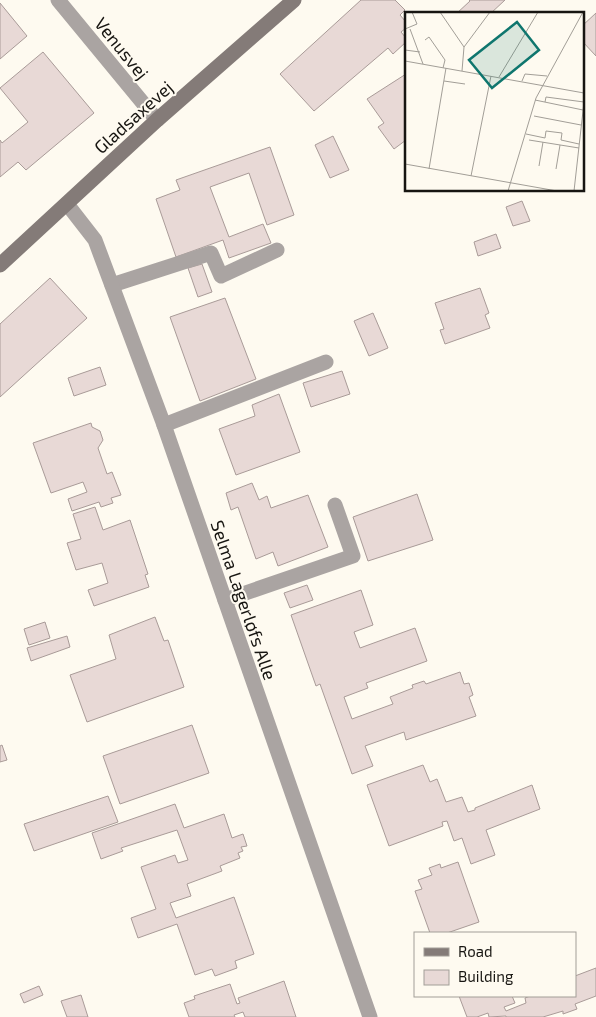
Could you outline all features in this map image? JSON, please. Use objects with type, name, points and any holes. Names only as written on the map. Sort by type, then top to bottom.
[{"type":"street","name":"Venusvej","points":[[58,0],[157,120]]},
{"type":"street","name":"Gladsaxevej","points":[[0,265],[157,120],[294,0]]},
{"type":"street","name":"Selma Lagerløfs Alle","points":[[67,204],[95,240],[112,285],[164,425],[370,1017]]},
{"type":"street","points":[[112,285],[211,253],[221,276],[277,250]]},
{"type":"street","points":[[164,425],[326,362]]},
{"type":"street","points":[[225,600],[352,556],[335,505]]},
{"type":"building","points":[[361,0],[395,0],[405,10],[400,15],[405,21],[405,29],[401,32],[405,37],[405,43],[393,54],[388,48],[314,111],[280,74]]},
{"type":"building","points":[[505,0],[492,12],[458,12],[470,1]]},
{"type":"building","points":[[0,3],[27,36],[0,59]]},
{"type":"building","points":[[596,13],[596,56],[584,43],[584,24]]},
{"type":"building","points":[[43,52],[94,113],[26,170],[18,162],[0,177],[0,140],[2,143],[28,122],[0,88]]},
{"type":"building","points":[[405,75],[405,141],[394,149],[378,127],[384,123],[367,99]]},
{"type":"building","points":[[333,136],[349,170],[330,178],[315,145]]},
{"type":"building","points":[[270,147],[294,215],[267,225],[249,173],[210,187],[229,237],[263,224],[271,243],[229,258],[223,240],[176,257],[156,199],[180,190],[176,180]]},
{"type":"building","points":[[522,201],[530,221],[513,226],[506,207]]},
{"type":"building","points":[[496,234],[501,248],[478,256],[474,242]]},
{"type":"building","points":[[202,264],[212,292],[198,297],[188,268]]},
{"type":"building","points":[[50,278],[87,318],[0,397],[0,324]]},
{"type":"building","points":[[480,288],[489,313],[485,315],[490,328],[445,344],[440,330],[444,329],[435,303]]},
{"type":"building","points":[[225,298],[256,379],[200,401],[170,317]]},
{"type":"building","points":[[373,313],[388,348],[369,356],[354,321]]},
{"type":"building","points":[[100,367],[106,385],[74,396],[68,378]]},
{"type":"building","points":[[342,371],[350,394],[311,407],[303,383]]},
{"type":"building","points":[[279,394],[300,452],[236,475],[219,429],[255,416],[252,405]]},
{"type":"building","points":[[91,423],[92,427],[100,431],[103,440],[98,448],[107,474],[112,472],[121,495],[111,498],[113,503],[101,507],[99,502],[72,511],[68,499],[87,492],[83,482],[51,493],[33,443]]},
{"type":"building","points":[[252,483],[259,500],[267,496],[271,508],[308,495],[328,547],[278,566],[273,552],[256,559],[238,507],[231,510],[226,493]]},
{"type":"building","points":[[417,494],[433,540],[368,561],[353,517]]},
{"type":"building","points":[[95,507],[103,530],[130,520],[148,574],[145,575],[149,587],[94,606],[88,590],[108,583],[102,563],[76,570],[67,543],[81,539],[73,514]]},
{"type":"building","points":[[307,585],[313,600],[290,608],[284,593]]},
{"type":"building","points":[[361,590],[373,625],[354,632],[360,648],[415,628],[427,661],[366,683],[368,688],[344,697],[352,719],[393,704],[390,697],[413,688],[412,685],[424,681],[426,684],[460,672],[464,684],[469,683],[473,695],[469,697],[476,716],[406,740],[404,732],[365,746],[373,766],[352,774],[320,684],[316,686],[291,615]]},
{"type":"building","points":[[155,617],[164,641],[168,640],[184,687],[87,722],[70,675],[116,659],[109,635]]},
{"type":"building","points":[[45,622],[50,638],[29,645],[24,629]]},
{"type":"building","points":[[67,636],[70,647],[31,661],[27,648]]},
{"type":"building","points":[[192,725],[209,773],[120,804],[103,756]]},
{"type":"building","points":[[2,745],[7,760],[0,762],[0,746]]},
{"type":"building","points":[[423,765],[430,782],[437,779],[446,802],[462,797],[468,812],[532,785],[540,809],[486,830],[495,855],[471,864],[462,838],[454,841],[447,821],[442,822],[443,826],[389,846],[367,785]]},
{"type":"building","points":[[108,796],[118,822],[34,851],[24,824]]},
{"type":"building","points":[[175,804],[184,828],[224,814],[232,838],[243,834],[247,846],[241,847],[243,851],[238,853],[240,858],[220,866],[222,871],[187,884],[191,896],[170,903],[176,918],[234,897],[254,954],[235,961],[237,968],[215,976],[212,969],[195,975],[177,924],[138,938],[131,918],[156,909],[141,867],[175,855],[178,863],[188,860],[177,830],[121,848],[123,851],[101,859],[92,833]]},
{"type":"building","points":[[458,862],[479,922],[450,932],[430,932],[415,891],[422,889],[418,880],[432,875],[429,868],[440,864],[441,868]]},
{"type":"building","points":[[596,968],[596,996],[575,1004],[577,1009],[563,1014],[563,1011],[543,1017],[489,1017],[488,1013],[477,1017],[467,1017],[459,997],[512,997],[515,1003],[504,1007],[506,1011],[526,1003],[525,998],[528,997],[576,997],[576,976]]},
{"type":"building","points":[[284,981],[296,1017],[245,1017],[243,1012],[234,1015],[235,1017],[189,1017],[184,1003],[195,999],[194,996],[230,984],[237,1004],[240,1003],[238,998]]},
{"type":"building","points":[[39,986],[43,995],[24,1003],[20,994]]},
{"type":"building","points":[[81,995],[88,1017],[67,1017],[61,1001]]}]
